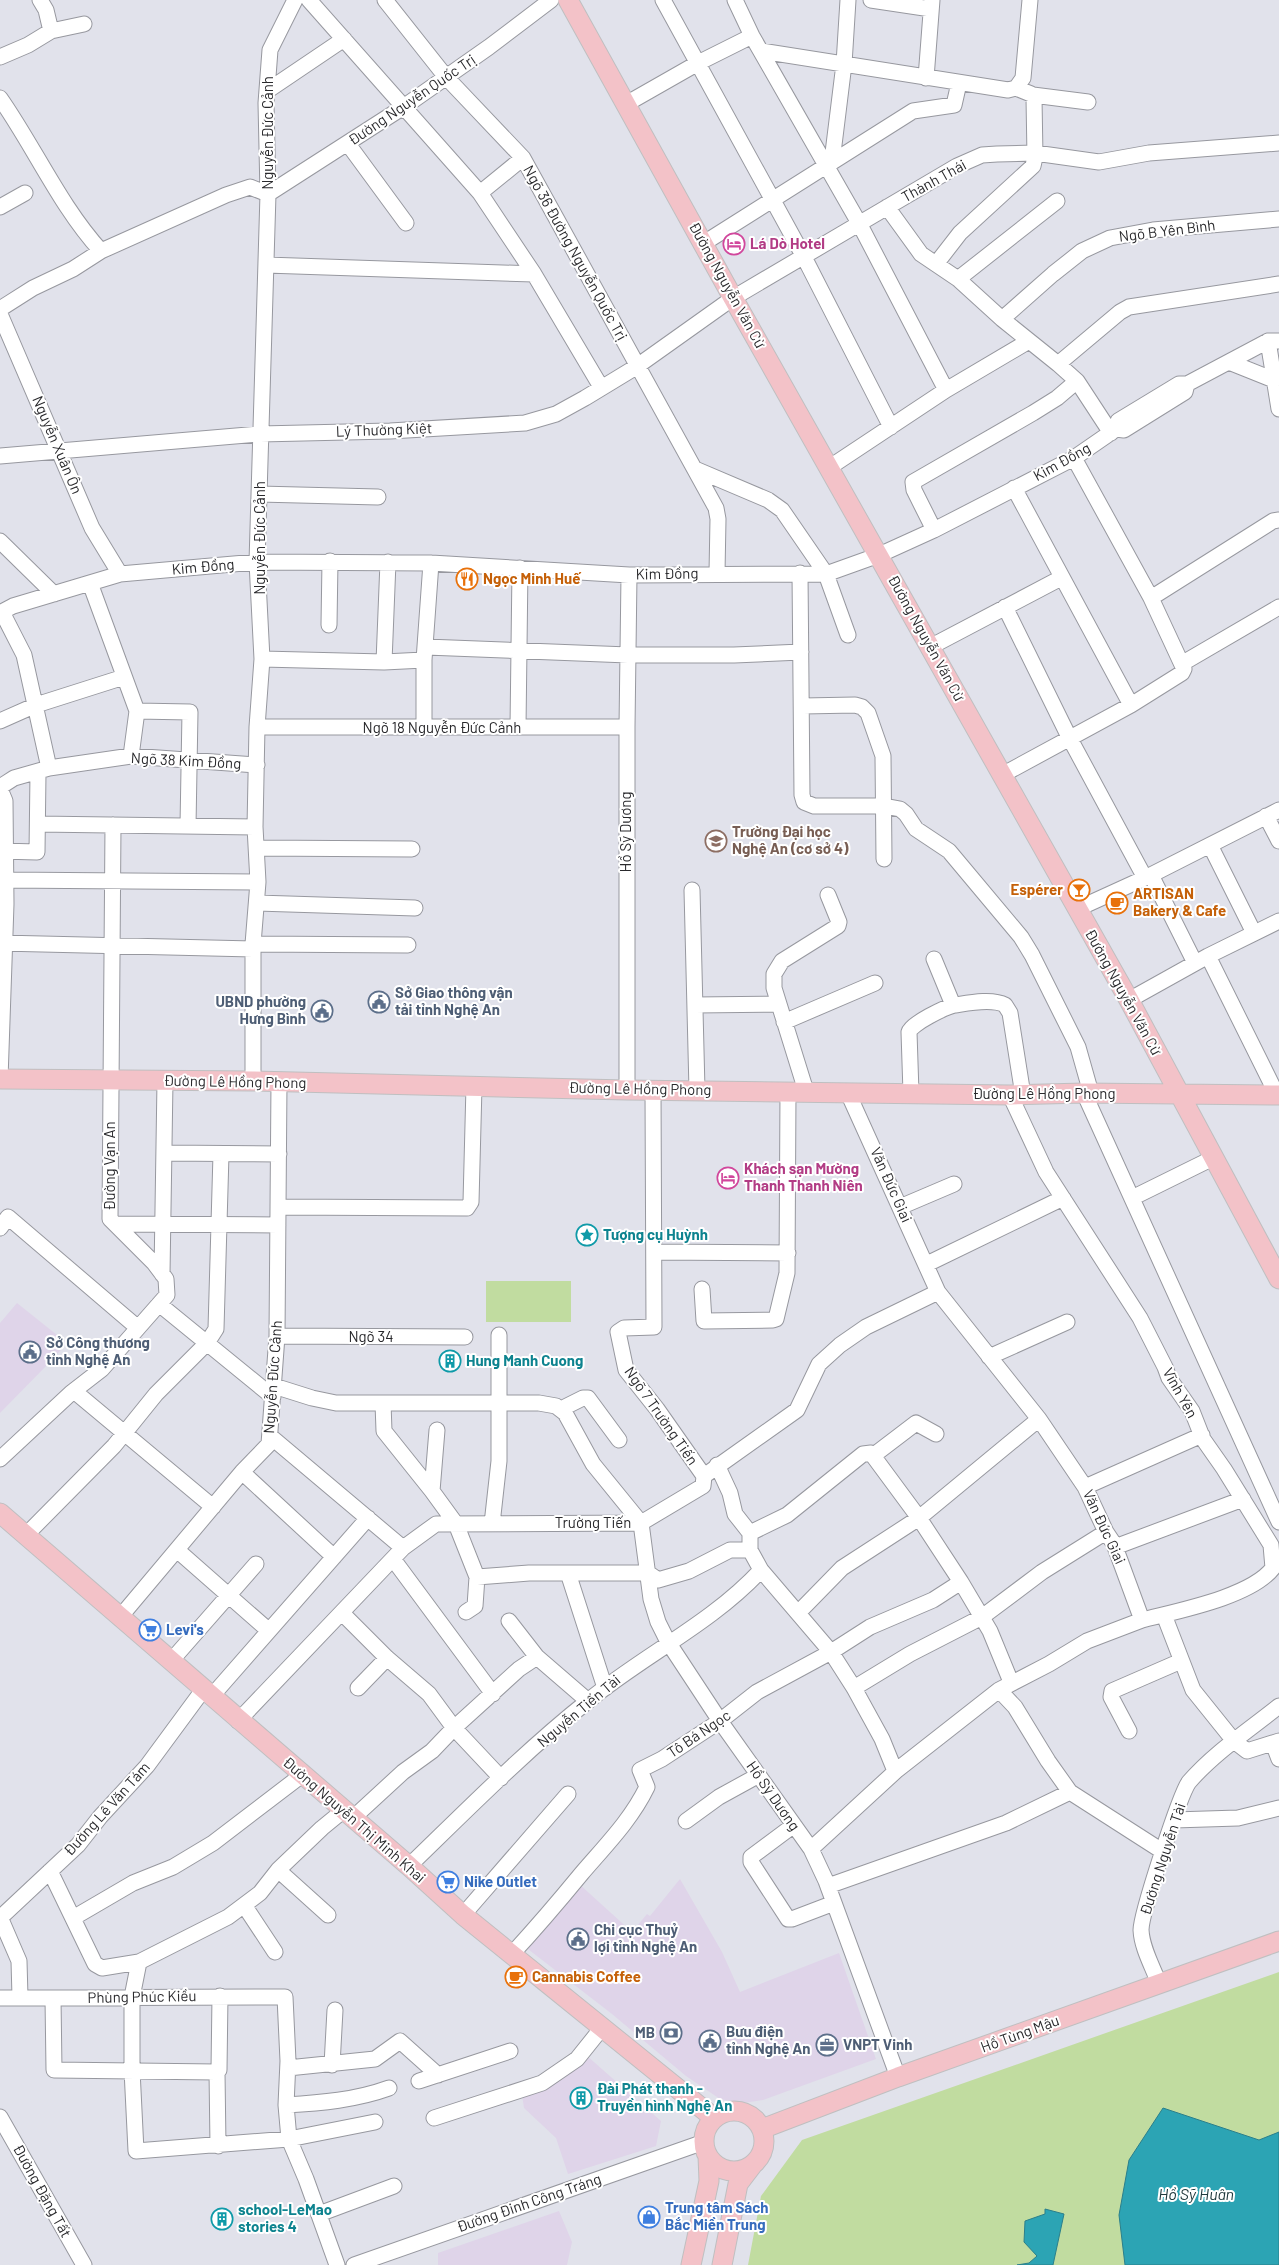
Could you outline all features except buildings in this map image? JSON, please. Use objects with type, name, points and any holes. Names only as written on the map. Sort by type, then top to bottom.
[{"type":"main road","name":"Đường Nguyễn Văn Cừ","points":[[568,0],[733,298],[1129,1000],[1279,1279]]},
{"type":"main road","name":"Đường Lê Hồng Phong","points":[[0,1079],[253,1081],[848,1093],[1278,1095]]},
{"type":"main road","name":"Đường Nguyễn Thị Minh Khai","points":[[0,1513],[121,1616],[238,1721],[409,1866],[463,1915],[601,2029],[714,2118]]},
{"type":"main road","name":"Hồ Tùng Mậu","points":[[762,2129],[898,2077],[1279,1941]]},
{"type":"main road","points":[[739,2111],[753,2117],[762,2129],[764,2147],[738,2184],[723,2264],[692,2261],[709,2180],[706,2130],[714,2118],[724,2112],[739,2111]]},
{"type":"main road","points":[[706,2149],[716,2165],[730,2170],[744,2169],[755,2162]]},
{"type":"street","points":[[40,0],[46,10],[51,31]]},
{"type":"street","name":"Nguyễn Đức Cảnh","points":[[253,1081],[253,946],[258,882],[255,826],[257,727],[262,659],[258,562],[268,194],[267,91],[270,50],[295,0]]},
{"type":"street","points":[[309,0],[405,106],[480,193],[534,274],[602,387]]},
{"type":"street","name":"Ngõ 36 Đường Nguyễn Quốc Trị","points":[[385,0],[446,77],[523,158],[636,366],[695,469],[718,515],[717,573]]},
{"type":"street","name":"Đường Nguyễn Quốc Trị","points":[[268,194],[405,106],[551,0]]},
{"type":"street","points":[[663,0],[804,257],[891,427]]},
{"type":"street","points":[[829,163],[844,64],[848,0]]},
{"type":"street","points":[[871,0],[931,4],[926,78]]},
{"type":"street","points":[[1016,88],[1023,78],[1030,0]]},
{"type":"street","points":[[737,2],[752,36],[829,163],[946,390]]},
{"type":"street","points":[[0,57],[28,45],[51,31],[84,24]]},
{"type":"street","points":[[626,104],[698,63],[752,36]]},
{"type":"street","points":[[267,91],[344,39]]},
{"type":"street","points":[[761,51],[1004,91],[1016,88],[1033,95],[1088,102]]},
{"type":"street","points":[[704,243],[913,112],[954,105],[958,83]]},
{"type":"street","points":[[936,264],[960,233],[1031,170],[1035,161],[1033,95]]},
{"type":"street","points":[[0,98],[22,129],[81,230],[101,251]]},
{"type":"street","name":"Thành Thái","points":[[733,298],[957,166],[982,156],[1035,153],[1099,162],[1148,152],[1279,143]]},
{"type":"street","points":[[348,144],[406,223]]},
{"type":"street","points":[[480,193],[523,158]]},
{"type":"street","points":[[0,309],[34,288],[73,269],[101,251],[226,195],[250,188],[268,194]]},
{"type":"street","points":[[0,207],[24,193]]},
{"type":"street","points":[[958,279],[1057,201]]},
{"type":"street","points":[[887,207],[921,254],[958,279],[1002,320],[1058,364],[1077,382],[1113,431]]},
{"type":"street","name":"Ngõ B Yên Bình","points":[[1002,320],[1053,274],[1082,251],[1110,238],[1153,230],[1275,219]]},
{"type":"street","points":[[266,265],[534,274]]},
{"type":"street","points":[[1058,364],[1120,312],[1129,307],[1279,284]]},
{"type":"street","name":"Lý Thường Kiệt","points":[[0,456],[260,434],[390,431],[525,423],[556,414],[602,387],[636,366],[733,298]]},
{"type":"street","name":"Nguyễn Xuân Ôn","points":[[0,314],[92,528],[120,574]]},
{"type":"street","points":[[830,467],[946,390],[1029,341]]},
{"type":"street","points":[[1229,362],[1273,341],[1274,380],[1279,409]]},
{"type":"street","points":[[1229,362],[1274,380]]},
{"type":"street","name":"Kim Đồng","points":[[1,613],[13,606],[120,574],[258,562],[431,563],[629,575],[717,573],[826,574],[879,555],[934,530],[1074,458],[1113,431],[1118,421],[1145,411],[1179,384],[1187,384],[1229,362]]},
{"type":"street","points":[[934,530],[914,490],[913,482],[1033,413],[1057,398],[1077,382]]},
{"type":"street","points":[[1002,775],[1131,705],[1182,673],[1184,669],[1183,663],[1151,598],[1074,458]]},
{"type":"street","points":[[695,469],[778,506],[787,516],[826,574],[848,635]]},
{"type":"street","points":[[1014,488],[1131,705]]},
{"type":"street","points":[[260,494],[378,497]]},
{"type":"street","points":[[1151,598],[1273,521],[1279,520]]},
{"type":"street","points":[[0,541],[54,594]]},
{"type":"street","points":[[329,625],[330,561]]},
{"type":"street","points":[[384,662],[388,562]]},
{"type":"street","points":[[424,728],[425,654],[431,563]]},
{"type":"street","points":[[518,727],[520,568]]},
{"type":"street","points":[[800,573],[803,706],[802,795],[804,802],[814,806],[884,806],[900,809]]},
{"type":"street","name":"Hồ Sỹ Dương","points":[[626,1090],[626,727],[629,575]]},
{"type":"street","points":[[930,647],[1061,578]]},
{"type":"street","points":[[90,583],[138,711],[131,756]]},
{"type":"street","points":[[1005,607],[1069,737],[1148,876],[1202,960],[1278,1095]]},
{"type":"street","points":[[1183,663],[1279,608]]},
{"type":"street","points":[[1,613],[24,656],[36,705],[44,771],[37,852],[2,851]]},
{"type":"street","points":[[262,659],[384,662],[425,654],[518,650],[628,655],[734,655],[801,652]]},
{"type":"street","points":[[0,721],[36,705],[124,677]]},
{"type":"street","points":[[803,706],[855,705],[865,710],[883,756],[884,859]]},
{"type":"street","points":[[138,711],[190,712],[188,826]]},
{"type":"street","name":"Ngõ 18 Nguyễn Đức Cảnh","points":[[257,727],[626,727]]},
{"type":"street","name":"Ngõ 38 Kim Đồng","points":[[0,788],[14,778],[131,756],[257,765]]},
{"type":"street","points":[[891,770],[894,797],[900,809],[916,829],[949,851],[1021,938],[1032,955],[1078,1047],[1088,1093],[1132,1198],[1279,1522]]},
{"type":"street","points":[[0,788],[5,801],[2,851],[4,880],[0,1079]]},
{"type":"street","points":[[1077,909],[1148,876],[1272,813],[1279,841]]},
{"type":"street","points":[[38,824],[255,826]]},
{"type":"street","name":"Đường Vạn An","points":[[114,825],[110,1219],[162,1274]]},
{"type":"street","points":[[1210,845],[1254,933]]},
{"type":"street","points":[[257,848],[412,849]]},
{"type":"street","points":[[4,880],[258,882]]},
{"type":"street","points":[[692,890],[697,1090]]},
{"type":"street","points":[[806,1092],[778,1004],[773,978],[779,964],[838,926],[828,895]]},
{"type":"street","points":[[257,903],[415,908]]},
{"type":"street","points":[[1129,1000],[1279,921]]},
{"type":"street","points":[[2,943],[112,946],[408,944]]},
{"type":"street","points":[[911,1093],[910,1028],[953,1006],[934,959]]},
{"type":"street","points":[[784,1022],[875,983]]},
{"type":"street","name":"Vĩnh Yên","points":[[953,1006],[998,1002],[1007,1007],[1017,1095],[1046,1172],[1140,1318],[1166,1367],[1169,1378],[1192,1411],[1202,1435],[1271,1545],[1273,1568],[1266,1577],[1217,1601],[1142,1620]]},
{"type":"street","points":[[695,1005],[778,1004]]},
{"type":"street","points":[[0,1460],[74,1391],[102,1370],[166,1295],[166,1279],[162,1274],[166,1081]]},
{"type":"street","name":"Nguyễn Đức Cảnh","points":[[121,1616],[242,1472],[269,1444],[277,1336],[279,1082]]},
{"type":"street","points":[[278,1206],[467,1208],[471,1202],[474,1086]]},
{"type":"street","points":[[654,1090],[654,1252],[788,1253]]},
{"type":"street","points":[[702,1289],[704,1321],[773,1320],[776,1318],[786,1286],[788,1253],[788,1091]]},
{"type":"street","name":"Văn Đức Giai","points":[[848,1093],[927,1264],[938,1292],[1039,1420],[1085,1487],[1115,1547],[1142,1620]]},
{"type":"street","points":[[165,1153],[279,1154]]},
{"type":"street","points":[[26,1535],[69,1493],[125,1433],[156,1394],[207,1343],[216,1329],[221,1154]]},
{"type":"street","points":[[1132,1198],[1213,1158]]},
{"type":"street","points":[[900,1207],[954,1184]]},
{"type":"street","points":[[927,1264],[1063,1198]]},
{"type":"street","points":[[0,1228],[8,1217],[138,1328]]},
{"type":"street","points":[[115,1224],[278,1225]]},
{"type":"street","name":"Ngõ 7 Trường Tiến","points":[[654,1252],[654,1327],[624,1328],[618,1332],[626,1370],[657,1409],[704,1476]]},
{"type":"street","name":"Trường Tiến","points":[[238,1721],[398,1553],[436,1524],[641,1523],[703,1486],[704,1476],[796,1410],[818,1364],[840,1346],[866,1327],[938,1292]]},
{"type":"street","points":[[159,1304],[207,1343],[273,1392],[325,1401],[545,1404],[561,1409],[594,1464],[641,1523]]},
{"type":"street","points":[[990,1357],[1067,1322]]},
{"type":"street","name":"Ngõ 34","points":[[277,1336],[465,1337]]},
{"type":"street","points":[[492,1524],[499,1461],[499,1336]]},
{"type":"street","points":[[74,1391],[213,1507]]},
{"type":"street","points":[[561,1409],[584,1398],[588,1398],[620,1440]]},
{"type":"street","points":[[384,1403],[384,1431],[432,1490],[456,1524],[477,1577],[475,1606],[466,1612]]},
{"type":"street","points":[[798,1613],[842,1568],[919,1518],[1039,1420]]},
{"type":"street","points":[[750,1533],[787,1515],[863,1454],[874,1455],[916,1423],[936,1434]]},
{"type":"street","points":[[432,1490],[437,1430]]},
{"type":"street","points":[[1085,1487],[1202,1435]]},
{"type":"street","points":[[270,1436],[368,1518],[398,1553],[493,1694]]},
{"type":"street","points":[[874,1455],[919,1518],[982,1617],[995,1642],[1005,1686],[1015,1706],[1048,1761],[1070,1792],[1162,1851]]},
{"type":"street","points":[[717,1466],[730,1493],[735,1514],[750,1533],[750,1550],[761,1570],[831,1652],[854,1688],[882,1739],[895,1771]]},
{"type":"street","points":[[242,1472],[334,1556]]},
{"type":"street","points":[[1115,1547],[1242,1499]]},
{"type":"street","name":"Đường Lê Văn Tám","points":[[0,1917],[78,1845],[207,1693],[268,1630],[368,1518]]},
{"type":"street","name":"Hồ Sỹ Dương","points":[[641,1523],[651,1599],[658,1622],[668,1642],[720,1721],[811,1849],[828,1886],[898,2077]]},
{"type":"street","points":[[854,1688],[910,1654],[982,1617],[1042,1572],[1106,1532]]},
{"type":"street","points":[[177,1550],[268,1630]]},
{"type":"street","points":[[477,1577],[529,1573],[648,1573],[658,1580],[689,1571],[730,1550],[750,1550]]},
{"type":"street","points":[[171,1661],[256,1564]]},
{"type":"street","name":"Nguyễn Tiến Tài","points":[[409,1866],[501,1778],[588,1701],[668,1642],[714,1612],[761,1570]]},
{"type":"street","points":[[568,1573],[605,1688]]},
{"type":"street","name":"Tô Bá Ngọc","points":[[511,1955],[559,1903],[639,1804],[647,1787],[640,1770],[662,1759],[720,1721],[757,1692],[831,1652],[870,1627],[933,1600],[961,1582]]},
{"type":"street","points":[[342,1613],[387,1658],[429,1694],[454,1728],[501,1778]]},
{"type":"street","points":[[1164,1614],[1180,1661],[1193,1690],[1234,1741],[1247,1751],[1276,1742],[1279,1759]]},
{"type":"street","points":[[811,1849],[895,1771],[1005,1686],[1049,1664],[1087,1641],[1142,1620]]},
{"type":"street","points":[[509,1621],[537,1657],[588,1701]]},
{"type":"street","points":[[50,1871],[95,1964],[102,1968],[139,1962],[228,1916],[260,1893],[278,1870],[322,1828],[348,1814],[432,1751],[454,1728],[519,1670],[537,1657]]},
{"type":"street","points":[[358,1688],[387,1658]]},
{"type":"street","points":[[1128,1731],[1111,1697],[1112,1691],[1180,1661]]},
{"type":"street","name":"Đường Nguyễn Tài","points":[[1159,1984],[1144,1948],[1141,1929],[1162,1851],[1188,1784],[1234,1741],[1279,1706]]},
{"type":"street","points":[[72,1918],[133,1884],[173,1867],[213,1843],[302,1775]]},
{"type":"street","points":[[686,1822],[719,1797],[759,1776]]},
{"type":"street","points":[[828,1886],[1006,1823],[1070,1792]]},
{"type":"street","points":[[463,1915],[568,1794]]},
{"type":"street","points":[[1174,1820],[1238,1818],[1279,1808]]},
{"type":"street","points":[[794,1825],[751,1856],[751,1862],[788,1919],[834,1903]]},
{"type":"street","points":[[278,1870],[328,1916]]},
{"type":"street","points":[[244,1905],[275,1952]]},
{"type":"street","points":[[0,1917],[19,1961],[20,1997]]},
{"type":"street","points":[[139,1962],[132,1997],[132,2070],[136,2151],[289,2140],[374,2122]]},
{"type":"street","points":[[218,2146],[220,1996]]},
{"type":"street","name":"Phùng Phúc Kiều","points":[[0,1998],[285,1997],[288,2068]]},
{"type":"street","points":[[52,1998],[54,2070],[218,2072]]},
{"type":"street","points":[[332,2065],[335,2010]]},
{"type":"street","points":[[434,2118],[542,2083],[577,2059],[601,2029]]},
{"type":"street","points":[[336,2265],[306,2179],[289,2140],[286,2106],[288,2068],[332,2065],[374,2059],[400,2041],[438,2075]]},
{"type":"street","points":[[419,2081],[510,2051]]},
{"type":"street","points":[[286,2106],[328,2102],[375,2093],[389,2088]]},
{"type":"street","name":"Đường Đặng Tất","points":[[0,2116],[84,2265]]},
{"type":"street","name":"Đường Đinh Công Tráng","points":[[354,2265],[388,2259],[706,2149]]},
{"type":"street","points":[[319,2214],[394,2186]]},
{"type":"shaded area","name":"Sở Công thương tỉnh Nghệ An","points":[[17,1303],[67,1343],[0,1413],[0,1323]]},
{"type":"shaded area","points":[[680,1879],[722,1952],[740,1992],[839,1953],[876,2059],[763,2100],[743,2103],[720,2099],[686,2076],[612,2014],[524,1946],[578,1883],[632,1932],[647,1914],[650,1916]]},
{"type":"shaded area","points":[[586,2055],[661,2121],[656,2146],[568,2174],[556,2138],[524,2108],[522,2095]]},
{"type":"shaded area","points":[[559,2211],[572,2242],[567,2265],[438,2265],[438,2253]]},
{"type":"green space","points":[[486,1281],[571,1281],[571,1322],[486,1322]]},
{"type":"green space","points":[[1279,1972],[1279,2265],[748,2265],[761,2196],[802,2140]]},
{"type":"water","name":"Hồ Sỹ Huân","points":[[1163,2108],[1259,2140],[1279,2132],[1279,2265],[1125,2265],[1119,2215],[1129,2160]]},
{"type":"water","points":[[1045,2209],[1064,2214],[1053,2265],[1017,2265],[1029,2263],[1037,2256],[1024,2242],[1025,2221],[1045,2214]]},
{"type":"place","name":"Lá Dò Hotel","points":[[734,244]]},
{"type":"place","name":"Ngọc Minh Huế","points":[[467,579]]},
{"type":"place","name":"Trường Đại học Nghệ An (cơ sở 4)","points":[[716,841]]},
{"type":"place","name":"Espérer","points":[[1079,890]]},
{"type":"place","name":"ARTISAN Bakery & Cafe","points":[[1117,903]]},
{"type":"place","name":"Sở Giao thông vận tải tỉnh Nghệ An","points":[[379,1002]]},
{"type":"place","name":"UBND phường Hưng Bình","points":[[322,1011]]},
{"type":"place","name":"Khách sạn Mường Thanh Thanh Niên","points":[[728,1178]]},
{"type":"place","name":"Tượng cụ Huỳnh","points":[[587,1235]]},
{"type":"place","name":"Sở Công thương tỉnh Nghệ An","points":[[30,1352]]},
{"type":"place","name":"Hung Manh Cuong","points":[[450,1361]]},
{"type":"place","name":"Levi's","points":[[150,1630]]},
{"type":"place","name":"Nike Outlet","points":[[448,1882]]},
{"type":"place","name":"Chi cục Thuỷ lợi tỉnh Nghệ An","points":[[578,1939]]},
{"type":"place","name":"Cannabis Coffee","points":[[516,1977]]},
{"type":"place","name":"MB","points":[[671,2033]]},
{"type":"place","name":"Bưu điện tỉnh Nghệ An","points":[[710,2041]]},
{"type":"place","name":"VNPT Vinh","points":[[827,2045]]},
{"type":"place","name":"Đài Phát thanh - Truyền hình Nghệ An","points":[[581,2098]]},
{"type":"place","name":"Trung tâm Sách Bắc Miền Trung","points":[[649,2217]]},
{"type":"place","name":"school-LeMao stories 4","points":[[222,2219]]}]
